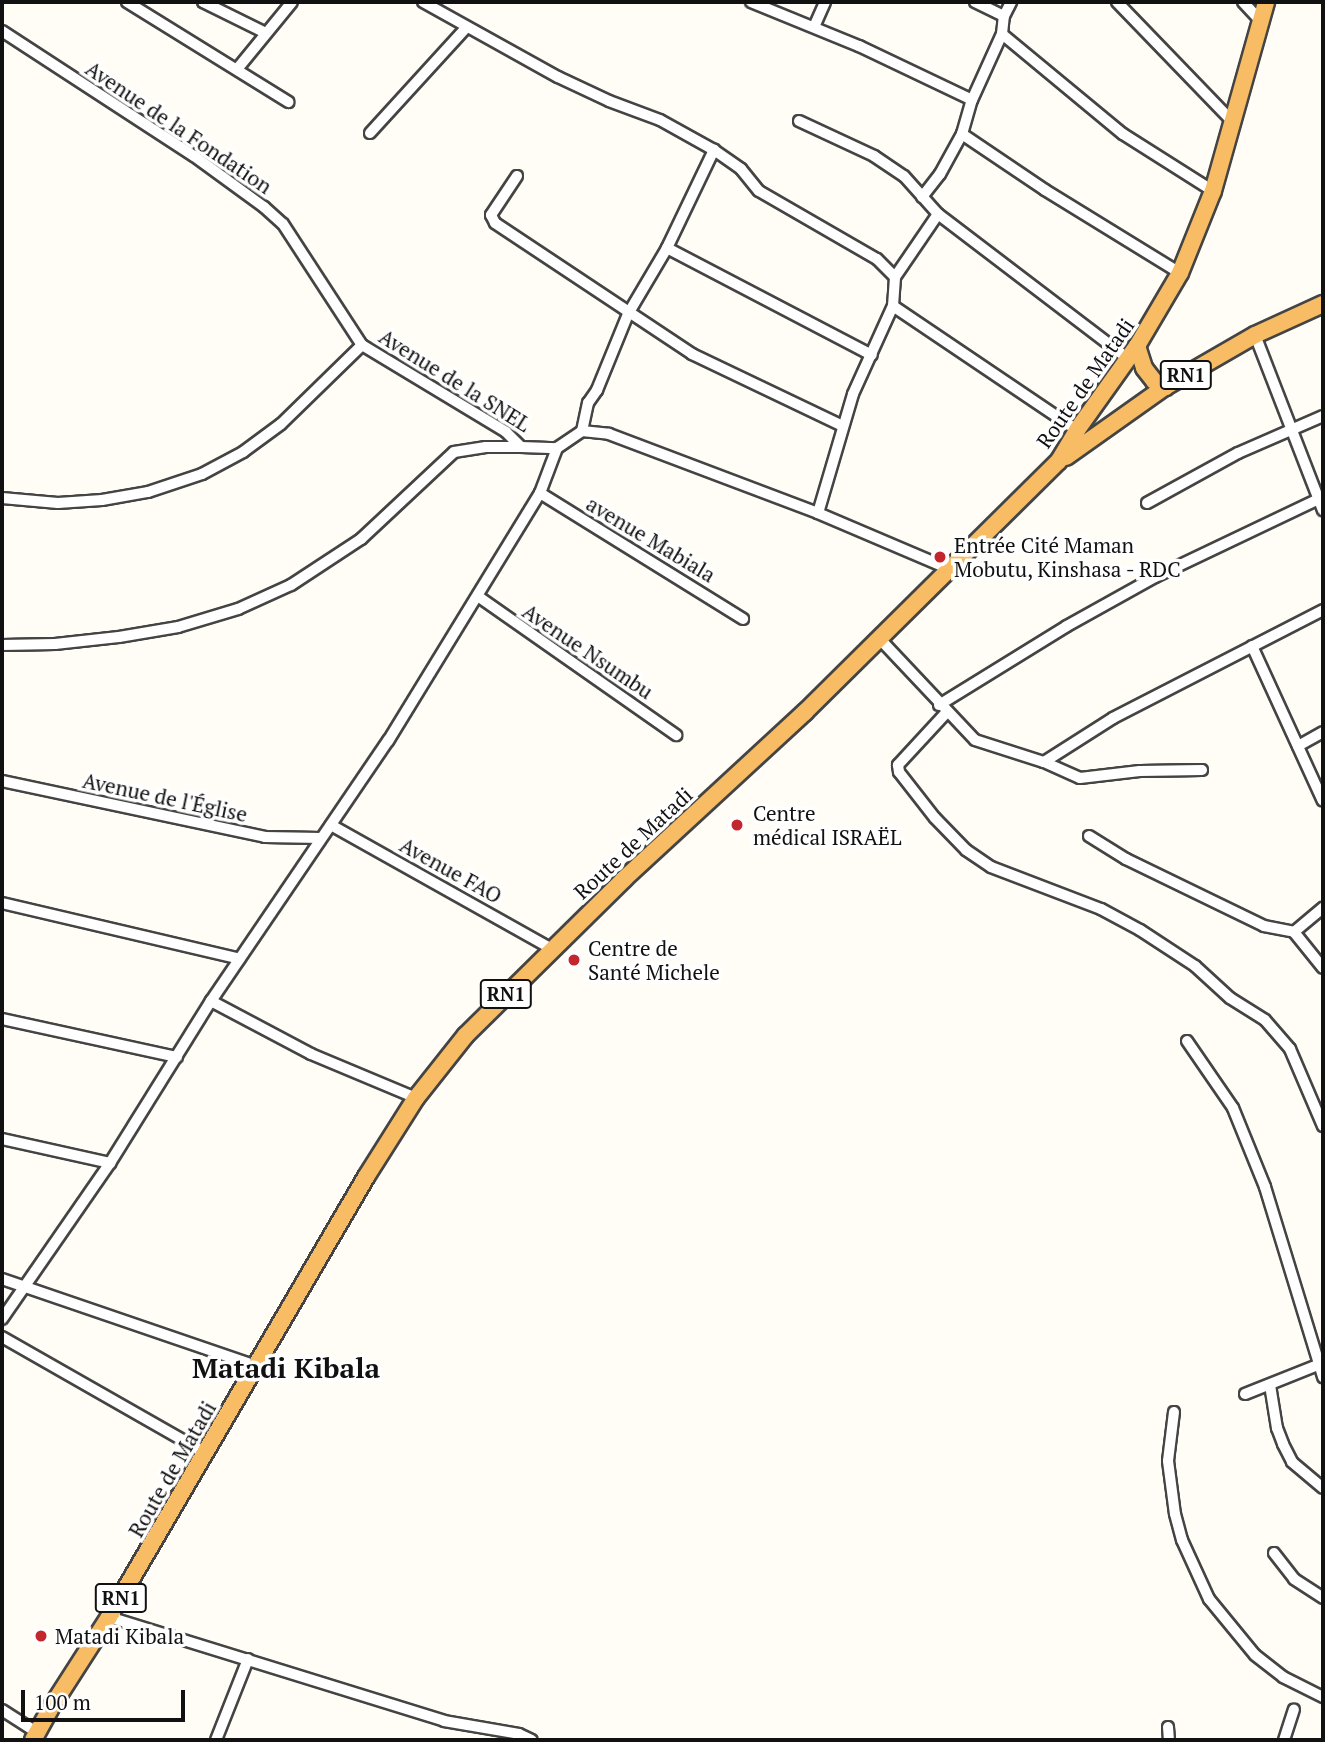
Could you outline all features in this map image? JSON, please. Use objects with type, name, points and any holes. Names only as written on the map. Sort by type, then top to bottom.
[{"type":"highway","name":"Route de Matadi","points":[[36,1737],[50,1709],[109,1617],[366,1177],[416,1098],[466,1035],[552,949],[804,712],[1058,462],[1077,430],[1132,353],[1180,273],[1213,191],[1234,124],[1266,2]]},
{"type":"highway","name":"RN1","points":[[1058,462],[1165,387],[1255,335],[1323,304]]},
{"type":"highway","points":[[1132,353],[1154,381],[1165,387]]},
{"type":"street","points":[[127,2],[238,68],[288,102]]},
{"type":"street","points":[[203,2],[266,33]]},
{"type":"street","points":[[238,68],[292,2]]},
{"type":"street","points":[[423,2],[466,28],[599,96],[660,120],[714,150],[741,169],[760,191],[877,259],[895,277]]},
{"type":"street","points":[[751,2],[814,27],[972,100]]},
{"type":"street","points":[[814,27],[825,2]]},
{"type":"street","points":[[975,2],[1004,16]]},
{"type":"street","points":[[922,198],[940,174],[962,134],[972,100],[1002,34],[1004,16],[1011,2]]},
{"type":"street","points":[[1117,2],[1234,124]]},
{"type":"street","points":[[1243,2],[1261,21]]},
{"type":"street","points":[[370,133],[466,28]]},
{"type":"street","name":"Avenue de la Fondation","points":[[2,31],[194,156],[274,216],[283,224],[318,275],[362,345]]},
{"type":"street","points":[[1002,34],[1123,134],[1213,191]]},
{"type":"street","points":[[799,121],[874,156],[904,176],[938,214],[1132,353]]},
{"type":"street","points":[[962,134],[1045,190],[1180,273]]},
{"type":"street","points":[[582,432],[588,403],[597,390],[628,314],[667,248],[714,150]]},
{"type":"street","points":[[517,176],[491,219],[628,314],[692,354],[843,426]]},
{"type":"street","points":[[818,513],[853,394],[893,306],[895,277],[938,214]]},
{"type":"street","points":[[667,248],[872,355]]},
{"type":"street","points":[[893,306],[1077,430]]},
{"type":"street","points":[[1255,335],[1321,498],[1323,510]]},
{"type":"street","name":"Avenue de la SNEL","points":[[2,498],[58,503],[102,500],[157,490],[202,474],[243,452],[281,424],[362,345],[506,432],[522,447],[558,448]]},
{"type":"street","points":[[1147,503],[1238,453],[1323,416]]},
{"type":"street","points":[[2,1319],[110,1163],[211,1001],[331,825],[479,597],[540,493],[558,448],[582,432],[609,435],[818,513],[949,569]]},
{"type":"street","points":[[2,645],[55,644],[119,637],[178,627],[238,609],[290,585],[361,539],[454,452],[486,447],[522,447]]},
{"type":"street","name":"avenue Mabiala","points":[[540,493],[743,619]]},
{"type":"street","points":[[1321,498],[1155,577],[1067,626],[943,709],[898,765],[899,772],[935,818],[966,850],[991,867],[1101,909],[1140,930],[1195,966],[1230,998],[1265,1020],[1290,1049],[1323,1126]]},
{"type":"street","name":"Avenue Nsumbu","points":[[479,597],[676,735]]},
{"type":"street","points":[[1044,762],[1113,718],[1323,610]]},
{"type":"street","points":[[878,637],[975,740],[1044,762],[1080,778],[1115,773],[1202,770]]},
{"type":"street","points":[[1252,646],[1323,801]]},
{"type":"street","points":[[1298,746],[1323,732]]},
{"type":"street","name":"Avenue de l'Église","points":[[2,781],[265,837],[321,838]]},
{"type":"street","name":"Avenue FAO","points":[[331,825],[552,949]]},
{"type":"street","points":[[1089,836],[1126,859],[1264,926],[1294,932],[1323,968]]},
{"type":"street","points":[[2,902],[240,959]]},
{"type":"street","points":[[1294,932],[1323,908]]},
{"type":"street","points":[[211,1001],[311,1054],[416,1098]]},
{"type":"street","points":[[2,1019],[177,1056]]},
{"type":"street","points":[[1187,1041],[1233,1108],[1265,1187],[1323,1377]]},
{"type":"street","points":[[2,1139],[110,1163]]},
{"type":"street","points":[[2,1279],[256,1366]]},
{"type":"street","points":[[2,1337],[205,1453]]},
{"type":"street","points":[[1245,1394],[1320,1364]]},
{"type":"street","points":[[1270,1385],[1277,1428],[1292,1462],[1323,1488]]},
{"type":"street","points":[[1174,1412],[1168,1461],[1175,1514],[1182,1540],[1209,1599],[1255,1655],[1283,1676],[1323,1696]]},
{"type":"street","points":[[1274,1553],[1294,1579],[1323,1598]]},
{"type":"street","points":[[109,1617],[444,1721],[519,1734],[532,1740]]},
{"type":"street","points":[[216,1740],[248,1659]]},
{"type":"street","points":[[2,1710],[36,1737]]},
{"type":"street","points":[[1284,1740],[1294,1710]]},
{"type":"street","points":[[1168,1727],[1169,1740]]},
{"type":"place","name":"Entrée Cité Maman Mobutu, Kinshasa - RDC","points":[[940,557]]},
{"type":"place","name":"Centre médical ISRAËL","points":[[737,825]]},
{"type":"place","name":"Centre de Santé Michele","points":[[574,960]]},
{"type":"place","name":"Matadi Kibala","points":[[41,1636]]},
{"type":"district","name":"Matadi Kibala","points":[[286,1368]]}]
